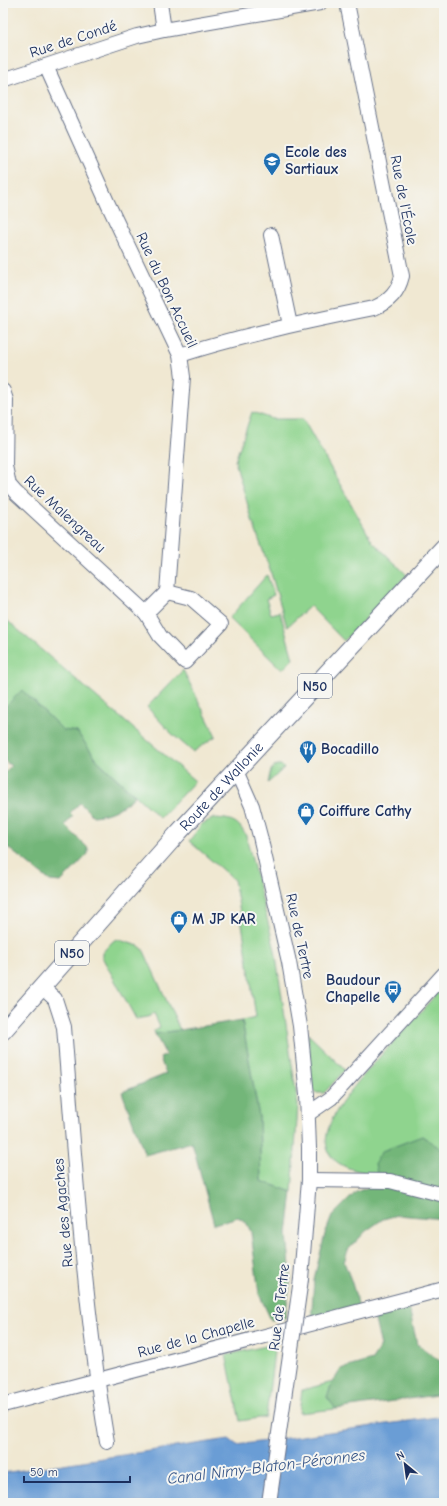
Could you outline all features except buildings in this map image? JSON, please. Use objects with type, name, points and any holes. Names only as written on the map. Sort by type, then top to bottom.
[{"type":"main road","name":"Route de Wallonie","points":[[3,1031],[179,832],[444,547]]},
{"type":"street","points":[[160,3],[164,30]]},
{"type":"street","name":"Rue de Condé","points":[[3,80],[138,36],[164,30],[320,3]]},
{"type":"street","name":"Rue de l'École","points":[[180,355],[205,346],[290,325],[374,308],[385,303],[395,294],[400,286],[402,276],[347,3]]},
{"type":"street","name":"Rue du Bon Accueil","points":[[46,66],[105,197],[180,355],[183,377],[167,592]]},
{"type":"street","points":[[271,235],[290,325]]},
{"type":"street","name":"Rue Malengreau","points":[[3,391],[6,400],[5,466],[9,485],[146,613],[160,636],[186,662],[221,624],[191,598],[167,592]]},
{"type":"street","points":[[146,613],[167,592]]},
{"type":"street","name":"Rue de Tertre","points":[[236,770],[252,806],[289,962],[298,1011],[308,1114],[309,1180],[301,1279],[270,1503]]},
{"type":"street","points":[[308,1114],[332,1098],[444,974]]},
{"type":"street","name":"Rue des Agaches","points":[[42,987],[55,999],[64,1027],[79,1208],[98,1381],[107,1442]]},
{"type":"street","points":[[309,1180],[390,1181],[444,1195]]},
{"type":"street","name":"Rue de la Chapelle","points":[[3,1405],[444,1289]]},
{"type":"green space","points":[[252,412],[273,419],[303,419],[372,541],[407,575],[344,641],[310,606],[287,627],[270,570],[253,523],[235,461]]},
{"type":"green space","points":[[267,575],[274,595],[266,599],[271,614],[280,612],[293,659],[282,670],[229,618]]},
{"type":"green space","points":[[3,617],[195,781],[160,818],[97,760],[77,732],[63,730],[22,690],[3,709]]},
{"type":"green space","points":[[183,670],[216,736],[193,752],[171,733],[147,707]]},
{"type":"green space","points":[[22,690],[63,730],[77,732],[97,760],[135,796],[121,807],[106,814],[93,816],[80,803],[70,813],[73,816],[65,825],[88,848],[88,854],[61,882],[50,881],[3,844],[3,774],[11,766],[3,759],[3,709]]},
{"type":"green space","points":[[277,765],[281,765],[284,768],[268,783],[272,768]]},
{"type":"green space","points":[[214,818],[233,821],[240,827],[246,836],[275,950],[298,1105],[292,1192],[261,1181],[259,1117],[242,1020],[256,1017],[234,880],[189,841],[202,824]]},
{"type":"green space","points":[[116,939],[139,946],[143,949],[180,1030],[155,1034],[154,1030],[160,1027],[154,1014],[148,1017],[136,1019],[102,957],[102,953]]},
{"type":"green space","points":[[444,985],[444,1151],[422,1136],[377,1174],[347,1167],[331,1156],[326,1141],[330,1124],[340,1105],[383,1053]]},
{"type":"green space","points":[[242,1020],[259,1117],[261,1181],[292,1192],[287,1234],[291,1277],[285,1318],[271,1320],[259,1294],[251,1232],[246,1222],[238,1217],[214,1224],[192,1142],[145,1155],[122,1092],[166,1074],[160,1058],[166,1055],[155,1034]]},
{"type":"green space","points":[[308,1034],[345,1070],[324,1093],[316,1093],[312,1089]]},
{"type":"green space","points":[[422,1136],[444,1151],[444,1219],[398,1215],[383,1219],[366,1231],[348,1250],[344,1262],[360,1310],[311,1324],[314,1279],[325,1234],[332,1216],[356,1192],[369,1187],[377,1174],[375,1163],[382,1151]]},
{"type":"green space","points":[[409,1308],[417,1344],[444,1364],[444,1394],[336,1409],[327,1397],[333,1382],[341,1369],[372,1360],[381,1346],[374,1316]]},
{"type":"green space","points":[[275,1344],[266,1417],[240,1421],[226,1355]]},
{"type":"green space","points":[[333,1382],[327,1397],[336,1409],[299,1413],[302,1390]]},
{"type":"water","name":"Canal Nimy-Blaton-Péronnes","points":[[444,1416],[444,1499],[417,1503],[3,1503],[3,1473],[229,1439],[237,1445]]},
{"type":"place","name":"Ecole des Sartiaux","points":[[272,176]]},
{"type":"place","name":"Bocadillo","points":[[308,764]]},
{"type":"place","name":"Coiffure Cathy","points":[[306,826]]},
{"type":"place","name":"M JP KAR","points":[[179,934]]},
{"type":"place","name":"Baudour Chapelle","points":[[393,1004]]}]
